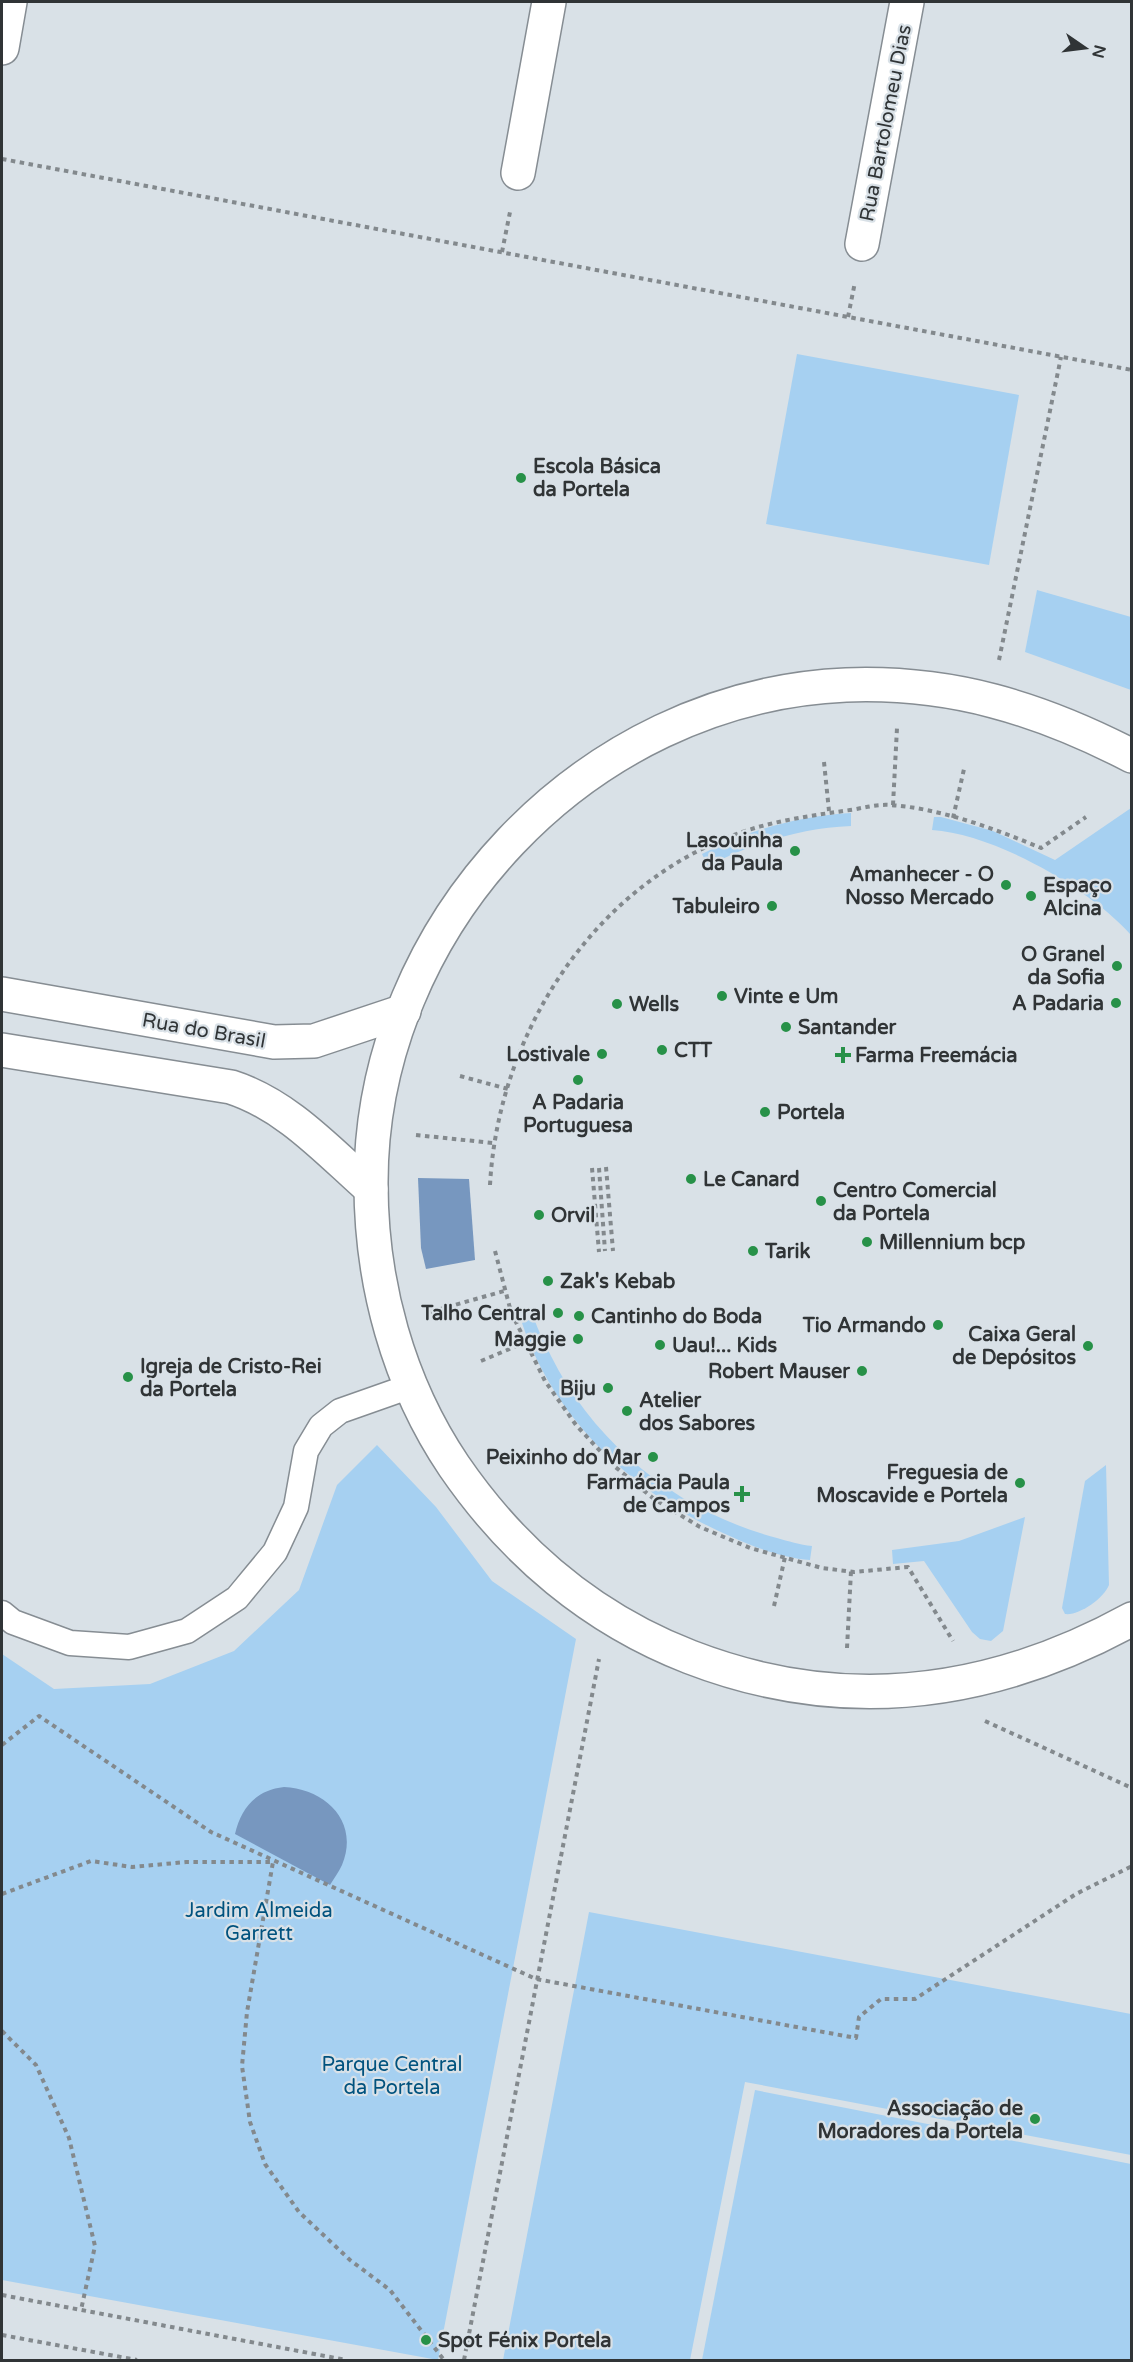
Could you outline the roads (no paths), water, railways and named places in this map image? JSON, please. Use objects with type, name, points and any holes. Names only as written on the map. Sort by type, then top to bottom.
[{"type":"main road","points":[[2,48],[10,2]]},
{"type":"main road","points":[[518,172],[549,2]]},
{"type":"main road","name":"Rua Bartolomeu Dias","points":[[862,244],[908,2]]},
{"type":"main road","points":[[1131,756],[1080,730],[1024,708],[965,693],[926,688],[844,685],[783,692],[725,707],[668,728],[614,757],[564,791],[519,831],[478,876],[444,927],[416,981],[393,1038],[379,1097],[371,1157],[371,1218],[378,1278],[390,1328],[411,1386],[442,1448],[476,1498],[516,1544],[561,1584],[611,1619],[665,1647],[721,1669],[781,1683],[838,1691],[900,1691],[960,1684],[1020,1670],[1076,1648],[1131,1619]]},
{"type":"main road","name":"Rua do Brasil","points":[[2,994],[274,1042],[314,1041],[404,1011]]},
{"type":"main road","points":[[2,1050],[231,1087],[251,1094],[285,1113],[371,1189]]},
{"type":"lane","points":[[2,1613],[13,1622],[70,1643],[129,1647],[187,1631],[237,1598],[275,1552],[296,1507],[306,1451],[321,1426],[340,1411],[411,1386]]},
{"type":"place","name":"Escola Básica da Portela","points":[[521,478]]},
{"type":"place","name":"Lasouinha da Paula","points":[[795,851]]},
{"type":"place","name":"Amanhecer - O Nosso Mercado","points":[[1006,885]]},
{"type":"place","name":"Espaço Alcina","points":[[1031,896]]},
{"type":"place","name":"Tabuleiro","points":[[772,906]]},
{"type":"place","name":"O Granel da Sofia","points":[[1117,966]]},
{"type":"place","name":"Vinte e Um","points":[[722,996]]},
{"type":"place","name":"A Padaria","points":[[1116,1003]]},
{"type":"place","name":"Wells","points":[[617,1004]]},
{"type":"place","name":"Santander","points":[[786,1027]]},
{"type":"place","name":"CTT","points":[[662,1050]]},
{"type":"place","name":"Lostivale","points":[[602,1054]]},
{"type":"place","name":"Farma Freemácia","points":[[843,1055]]},
{"type":"place","name":"A Padaria Portuguesa","points":[[578,1080]]},
{"type":"place","name":"Portela","points":[[765,1112]]},
{"type":"place","name":"Le Canard","points":[[691,1179]]},
{"type":"place","name":"Centro Comercial da Portela","points":[[821,1201]]},
{"type":"place","name":"Orvil","points":[[539,1215]]},
{"type":"place","name":"Millennium bcp","points":[[867,1242]]},
{"type":"place","name":"Tarik","points":[[753,1251]]},
{"type":"place","name":"Zak's Kebab","points":[[548,1281]]},
{"type":"place","name":"Talho Central","points":[[558,1313]]},
{"type":"place","name":"Cantinho do Boda","points":[[579,1316]]},
{"type":"place","name":"Tio Armando","points":[[938,1325]]},
{"type":"place","name":"Maggie","points":[[578,1339]]},
{"type":"place","name":"Uau!... Kids","points":[[660,1345]]},
{"type":"place","name":"Caixa Geral de Depósitos","points":[[1088,1346]]},
{"type":"place","name":"Robert Mauser","points":[[862,1371]]},
{"type":"place","name":"Igreja de Cristo-Rei da Portela","points":[[128,1377]]},
{"type":"place","name":"Biju","points":[[608,1388]]},
{"type":"place","name":"Atelier dos Sabores","points":[[627,1411]]},
{"type":"place","name":"Peixinho do Mar","points":[[653,1457]]},
{"type":"place","name":"Freguesia de Moscavide e Portela","points":[[1020,1483]]},
{"type":"place","name":"Farmácia Paula de Campos","points":[[742,1494]]},
{"type":"place","name":"Associação de Moradores da Portela","points":[[1035,2119]]},
{"type":"place","name":"Spot Fénix Portela","points":[[426,2340]]},
{"type":"park label","name":"Jardim Almeida Garrett","points":[[259,1922]]},
{"type":"park label","name":"Parque Central da Portela","points":[[392,2076]]}]
